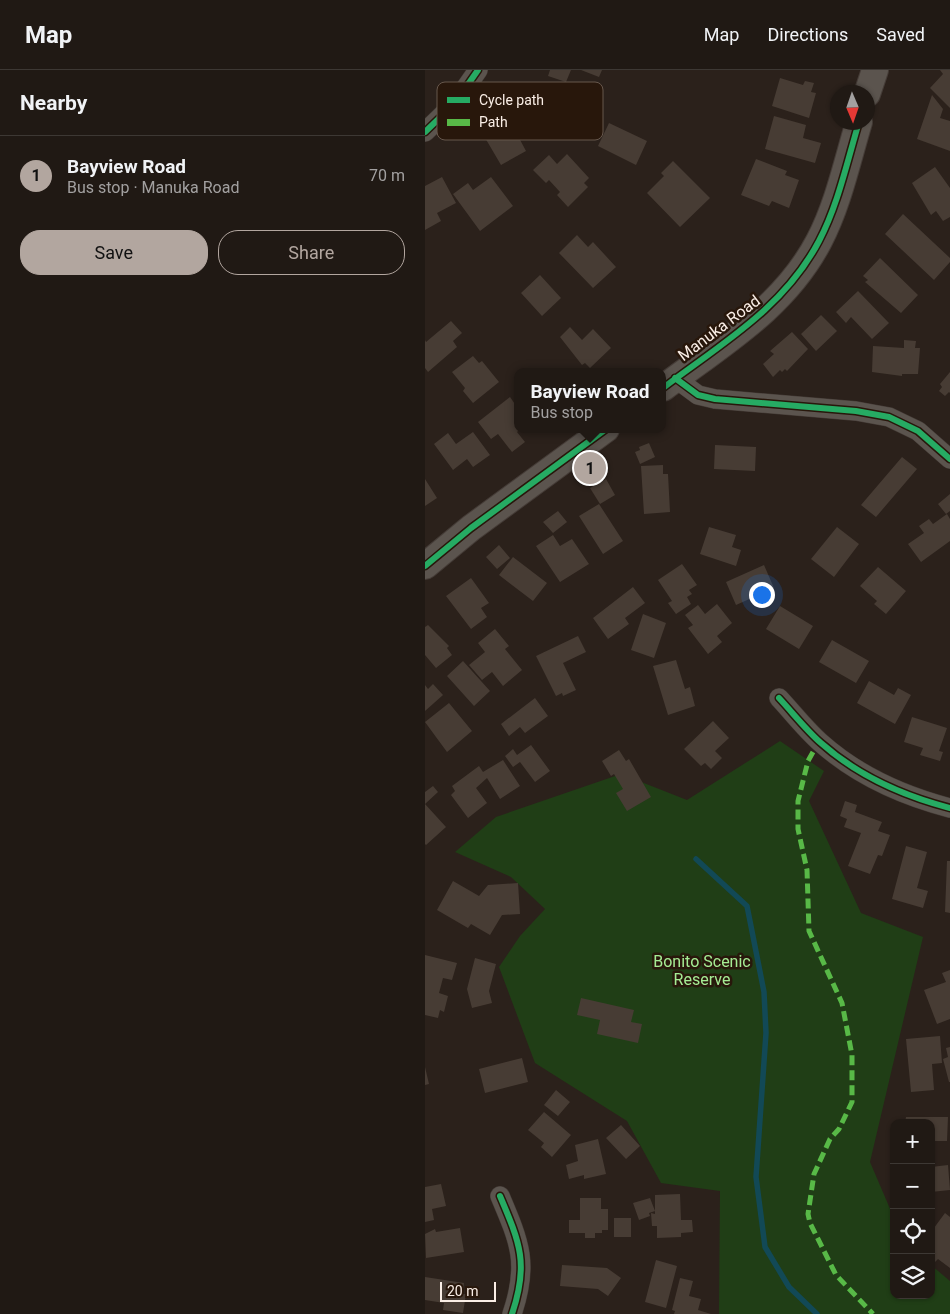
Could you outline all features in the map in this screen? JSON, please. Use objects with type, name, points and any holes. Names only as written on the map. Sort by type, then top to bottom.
[{"type":"street","points":[[470,82],[478,70]]},
{"type":"street","points":[[870,85],[875,70]]},
{"type":"street","points":[[425,132],[437,120]]},
{"type":"street","name":"Manuka Road","points":[[669,383],[750,325],[796,278],[820,240],[829,219],[857,130]]},
{"type":"street","points":[[669,383],[715,399],[856,411],[889,417],[918,431],[950,459]]},
{"type":"street","points":[[425,566],[471,528],[601,433]]},
{"type":"street","points":[[779,698],[821,743],[869,776],[915,799],[950,808]]},
{"type":"street","points":[[500,1196],[517,1237],[522,1267],[521,1284],[512,1314]]},
{"type":"green space","name":"Bonito Scenic Reserve","points":[[780,741],[824,771],[809,801],[861,913],[923,937],[870,1162],[890,1209],[890,1299],[935,1299],[935,1268],[950,1281],[950,1314],[719,1314],[720,1191],[661,1183],[627,1121],[535,1063],[499,967],[520,936],[545,909],[511,877],[455,852],[496,817],[621,774],[687,800]]},
{"type":"building","points":[[550,70],[571,70],[566,82],[548,76]]},
{"type":"building","points":[[581,70],[602,70],[599,77]]},
{"type":"building","points":[[940,70],[950,70],[950,108],[930,88],[943,74]]},
{"type":"building","points":[[780,78],[803,85],[805,81],[814,83],[811,92],[816,93],[809,118],[772,106]]},
{"type":"building","points":[[932,95],[943,109],[940,118],[950,121],[950,151],[917,139]]},
{"type":"building","points":[[774,116],[806,125],[803,138],[821,143],[815,163],[765,149]]},
{"type":"building","points":[[609,123],[647,141],[636,165],[598,146],[601,140],[603,140]]},
{"type":"building","points":[[486,140],[520,140],[526,151],[501,165]]},
{"type":"building","points":[[567,154],[589,178],[584,183],[588,187],[568,207],[557,195],[560,192],[549,180],[546,183],[533,170],[549,155],[557,164]]},
{"type":"building","points":[[756,159],[787,171],[785,175],[799,180],[789,208],[772,201],[769,206],[741,195]]},
{"type":"building","points":[[673,161],[710,198],[680,227],[647,193],[664,176],[661,173]]},
{"type":"building","points":[[935,167],[950,188],[950,217],[943,221],[936,211],[931,215],[912,183]]},
{"type":"building","points":[[442,177],[456,203],[437,213],[441,221],[425,230],[425,186]]},
{"type":"building","points":[[491,177],[513,206],[480,231],[453,194],[468,183],[473,190]]},
{"type":"building","points":[[903,214],[950,258],[950,262],[934,280],[885,234]]},
{"type":"building","points":[[577,235],[588,247],[593,242],[616,267],[593,288],[559,253]]},
{"type":"building","points":[[880,258],[918,295],[901,313],[865,282],[868,280],[863,276]]},
{"type":"building","points":[[540,275],[561,298],[542,316],[521,293]]},
{"type":"building","points":[[858,291],[889,323],[872,339],[851,317],[846,323],[836,312]]},
{"type":"building","points":[[821,315],[837,331],[816,351],[801,334]]},
{"type":"building","points":[[451,321],[462,333],[453,341],[457,347],[428,372],[425,368],[425,340],[426,342]]},
{"type":"building","points":[[570,327],[582,340],[593,329],[611,348],[590,368],[585,363],[582,365],[560,337]]},
{"type":"building","points":[[792,332],[808,349],[787,371],[785,369],[782,372],[780,370],[773,377],[763,364],[774,354],[770,351]]},
{"type":"building","points":[[904,340],[916,341],[915,348],[920,348],[918,374],[902,374],[902,376],[872,372],[873,346],[904,348]]},
{"type":"building","points":[[473,356],[479,363],[482,361],[499,382],[473,403],[463,391],[465,388],[452,372]]},
{"type":"building","points":[[950,372],[950,393],[945,396],[939,391],[942,387],[940,384]]},
{"type":"building","points":[[510,397],[514,403],[514,433],[518,433],[525,442],[512,452],[498,434],[491,439],[478,422]]},
{"type":"building","points":[[473,432],[490,455],[473,467],[467,459],[453,470],[434,444],[448,433],[456,444]]},
{"type":"building","points":[[649,443],[655,457],[640,464],[635,452],[640,450],[639,447]]},
{"type":"building","points":[[715,445],[756,447],[755,471],[714,469]]},
{"type":"building","points":[[902,457],[917,469],[876,517],[861,505]]},
{"type":"building","points":[[663,465],[663,474],[668,474],[670,512],[644,514],[641,466]]},
{"type":"building","points":[[425,479],[437,498],[425,506]]},
{"type":"building","points":[[606,479],[615,495],[600,504],[590,488]]},
{"type":"building","points":[[950,494],[950,511],[946,514],[938,504]]},
{"type":"building","points":[[599,504],[623,541],[603,554],[579,516]]},
{"type":"building","points":[[558,511],[567,522],[553,533],[543,522]]},
{"type":"building","points":[[947,514],[950,519],[950,541],[921,562],[908,544],[924,533],[919,526],[929,519],[933,524]]},
{"type":"building","points":[[709,527],[736,535],[732,547],[741,550],[736,566],[700,554]]},
{"type":"building","points":[[837,527],[859,544],[834,577],[811,559]]},
{"type":"building","points":[[553,535],[560,546],[572,539],[589,564],[560,582],[536,546]]},
{"type":"building","points":[[499,545],[510,558],[497,569],[486,557]]},
{"type":"building","points":[[513,557],[547,583],[533,601],[499,575]]},
{"type":"building","points":[[682,564],[697,585],[689,590],[692,594],[687,597],[691,604],[676,614],[668,603],[672,601],[658,580]]},
{"type":"building","points":[[764,565],[774,588],[736,605],[726,582]]},
{"type":"building","points":[[878,567],[906,591],[886,614],[874,604],[877,601],[860,586]]},
{"type":"building","points":[[471,578],[489,603],[481,608],[487,617],[471,629],[446,596]]},
{"type":"building","points":[[633,587],[645,603],[625,618],[629,624],[608,639],[593,618]]},
{"type":"building","points":[[717,604],[732,623],[717,636],[722,642],[708,654],[688,628],[693,625],[685,615],[698,605],[705,614]]},
{"type":"building","points":[[780,606],[813,626],[799,649],[766,629]]},
{"type":"building","points":[[643,614],[666,623],[654,658],[631,650]]},
{"type":"building","points":[[428,625],[449,646],[447,648],[452,655],[436,668],[425,655],[425,627]]},
{"type":"building","points":[[495,629],[509,646],[505,649],[522,670],[503,686],[492,672],[482,680],[469,665],[485,652],[478,643]]},
{"type":"building","points":[[578,636],[586,652],[563,663],[576,690],[563,696],[562,693],[556,696],[536,656]]},
{"type":"building","points":[[832,640],[869,661],[856,683],[819,662]]},
{"type":"building","points":[[676,660],[685,689],[690,687],[695,706],[668,715],[653,666]]},
{"type":"building","points":[[463,661],[490,691],[474,706],[447,676]]},
{"type":"building","points":[[869,681],[894,695],[898,688],[911,695],[895,724],[857,703]]},
{"type":"building","points":[[433,684],[443,695],[425,711],[425,685],[428,689]]},
{"type":"building","points":[[535,698],[548,716],[525,733],[520,727],[509,736],[501,724]]},
{"type":"building","points":[[449,703],[472,731],[447,752],[425,722]]},
{"type":"building","points":[[912,717],[947,728],[939,751],[943,752],[940,761],[920,755],[923,748],[904,742]]},
{"type":"building","points":[[713,721],[729,738],[715,751],[722,758],[711,769],[705,763],[701,766],[684,749]]},
{"type":"building","points":[[531,745],[550,771],[535,782],[520,762],[513,767],[505,756],[513,749],[517,755]]},
{"type":"building","points":[[619,750],[626,761],[629,759],[651,797],[627,811],[616,793],[623,789],[614,774],[611,776],[602,761]]},
{"type":"building","points":[[503,760],[520,786],[500,799],[487,778],[476,788],[487,803],[468,818],[451,795],[455,791],[452,786],[479,766],[483,772]]},
{"type":"building","points":[[433,786],[438,792],[425,804],[425,792]]},
{"type":"building","points":[[845,801],[857,805],[855,812],[882,822],[878,831],[890,835],[882,856],[878,855],[870,874],[848,866],[861,833],[844,827],[847,819],[840,816]]},
{"type":"building","points":[[425,804],[446,827],[426,845],[425,844]]},
{"type":"building","points":[[906,846],[927,852],[917,888],[928,891],[923,908],[892,899]]},
{"type":"building","points":[[947,861],[950,861],[950,913],[945,912]]},
{"type":"building","points":[[453,881],[479,896],[488,885],[518,883],[520,914],[502,915],[490,935],[471,924],[468,928],[437,910]]},
{"type":"building","points":[[425,955],[457,963],[452,980],[443,978],[439,993],[448,996],[444,1012],[440,1010],[438,1018],[425,1015]]},
{"type":"building","points":[[475,958],[496,964],[489,991],[492,1003],[472,1008],[467,989]]},
{"type":"building","points":[[950,970],[950,1019],[937,1024],[924,990],[946,982],[942,973]]},
{"type":"building","points":[[581,998],[634,1010],[631,1022],[642,1024],[638,1043],[597,1034],[600,1020],[577,1015]]},
{"type":"building","points":[[940,1036],[942,1063],[932,1064],[934,1090],[911,1092],[906,1039]]},
{"type":"building","points":[[950,1047],[949,1082],[943,1059],[948,1057],[946,1048]]},
{"type":"building","points":[[522,1058],[528,1082],[485,1093],[479,1069]]},
{"type":"building","points":[[425,1067],[429,1084],[425,1085]]},
{"type":"building","points":[[556,1090],[570,1102],[558,1116],[544,1105]]},
{"type":"building","points":[[544,1112],[571,1135],[552,1157],[541,1147],[544,1143],[528,1130]]},
{"type":"building","points":[[906,1117],[948,1117],[947,1141],[935,1141],[935,1119],[906,1119]]},
{"type":"building","points":[[621,1125],[640,1146],[626,1159],[606,1138]]},
{"type":"building","points":[[598,1139],[606,1174],[584,1179],[584,1175],[569,1179],[566,1165],[578,1161],[575,1145]]},
{"type":"building","points":[[948,1165],[950,1190],[935,1192],[935,1167]]},
{"type":"building","points":[[441,1184],[446,1206],[432,1209],[434,1220],[425,1222],[425,1187]]},
{"type":"building","points":[[680,1194],[681,1220],[692,1220],[693,1232],[681,1233],[681,1237],[657,1238],[657,1226],[652,1226],[651,1213],[655,1214],[655,1195]]},
{"type":"building","points":[[580,1198],[601,1198],[601,1209],[608,1209],[608,1230],[602,1230],[602,1233],[595,1233],[595,1238],[585,1238],[585,1233],[569,1233],[569,1220],[580,1220]]},
{"type":"building","points":[[650,1198],[655,1211],[649,1213],[650,1216],[639,1220],[633,1203]]},
{"type":"building","points":[[945,1213],[950,1217],[950,1268],[938,1259],[935,1262],[935,1227]]},
{"type":"building","points":[[614,1218],[631,1218],[631,1237],[614,1237]]},
{"type":"building","points":[[460,1228],[464,1252],[426,1258],[425,1234],[435,1229],[436,1232]]},
{"type":"building","points":[[656,1260],[677,1266],[666,1308],[645,1302]]},
{"type":"building","points":[[562,1265],[607,1268],[621,1278],[608,1296],[598,1289],[560,1286]]},
{"type":"building","points":[[425,1277],[464,1283],[463,1294],[466,1294],[463,1313],[443,1310],[444,1303],[425,1300]]},
{"type":"building","points":[[680,1278],[693,1281],[689,1296],[701,1299],[698,1310],[711,1314],[674,1314],[675,1311],[672,1310]]},
{"type":"waterway","points":[[696,859],[747,906],[764,992],[766,1033],[756,1177],[765,1247],[789,1287],[817,1314]]},
{"type":"marked path","points":[[813,752],[808,761],[798,801],[798,829],[807,870],[809,931],[842,1003],[852,1055],[852,1102],[839,1129],[830,1139],[814,1174],[808,1214],[810,1223],[836,1275],[873,1314]]},
{"type":"cycle path","points":[[470,82],[478,70]]},
{"type":"cycle path","points":[[425,132],[437,120]]},
{"type":"cycle path","points":[[666,386],[750,323],[770,305],[805,265],[832,213],[857,130]]},
{"type":"cycle path","points":[[675,378],[698,395],[715,399],[856,411],[889,417],[918,431],[950,459]]},
{"type":"cycle path","points":[[425,566],[471,528],[601,433]]},
{"type":"cycle path","points":[[779,698],[815,738],[850,765],[898,791],[950,808]]},
{"type":"cycle path","points":[[500,1196],[513,1227],[520,1254],[520,1281],[512,1314]]},
{"type":"place","name":"Bayview Road","points":[[590,468]]}]
